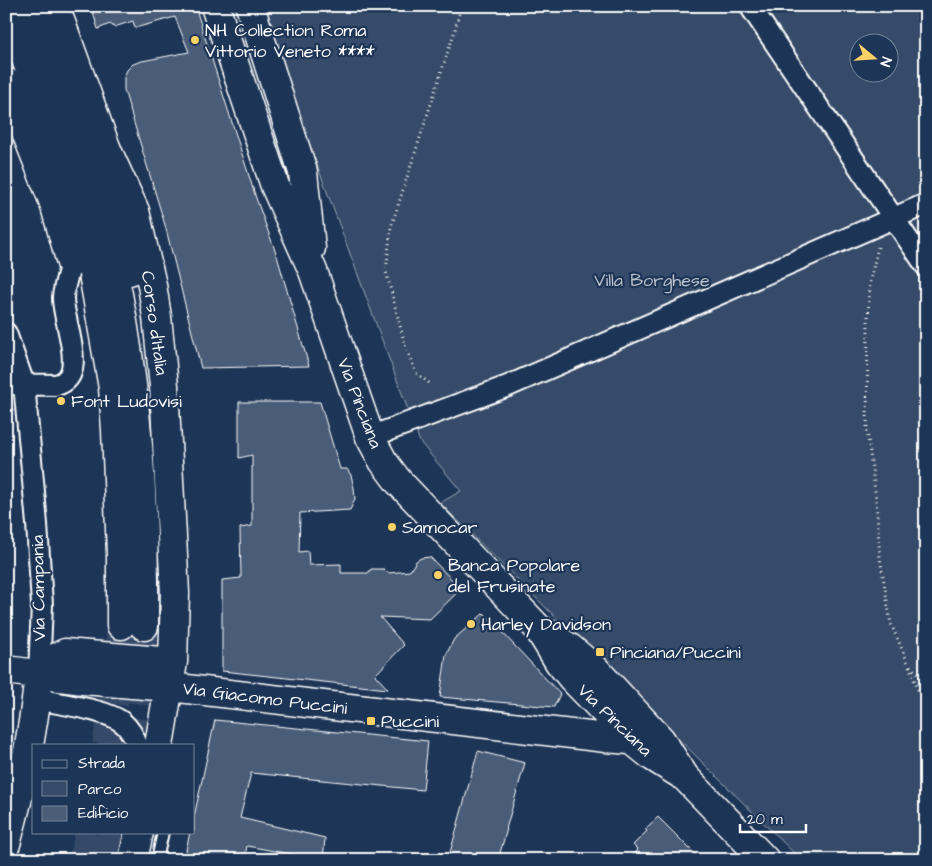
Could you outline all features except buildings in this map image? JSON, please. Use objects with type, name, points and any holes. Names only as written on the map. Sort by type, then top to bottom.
[{"type":"main road","name":"Corso d'Italia","points":[[6,12],[22,48],[65,169],[92,268],[113,388],[121,554],[133,626],[143,535],[133,385],[115,278],[95,198],[84,160],[29,6]]},
{"type":"main road","name":"Corso d'Italia","points":[[55,6],[107,150],[135,211],[148,266],[157,317],[164,386],[175,593],[172,674],[159,744]]},
{"type":"main road","name":"Via Pinciana","points":[[215,6],[275,186],[313,271],[370,437],[383,461],[398,481],[538,628],[568,674],[633,741],[660,762],[685,777]]},
{"type":"main road","name":"Via Pinciana","points":[[250,6],[303,172],[313,271]]},
{"type":"main road","points":[[6,82],[54,203],[71,263],[118,474]]},
{"type":"main road","points":[[33,82],[54,203]]},
{"type":"main road","points":[[107,150],[128,261],[134,337],[133,385]]},
{"type":"main road","name":"Via Pinciana","points":[[538,628],[562,642],[582,658],[661,740],[685,777],[765,860]]},
{"type":"main road","name":"Via Giacomo Puccini","points":[[6,670],[38,686],[83,680],[172,674],[633,741],[661,740]]},
{"type":"main road","name":"Via Campania","points":[[6,844],[15,812],[38,686]]},
{"type":"main road","points":[[133,860],[139,834]]},
{"type":"street","points":[[750,6],[926,266]]},
{"type":"street","points":[[370,437],[508,386],[924,205]]},
{"type":"street","points":[[15,384],[60,384],[69,378],[73,370],[74,361],[63,296],[71,263]]},
{"type":"street","name":"Via Campania","points":[[6,332],[37,524],[42,605],[38,686]]},
{"type":"street","points":[[38,686],[87,709],[118,720],[130,731],[136,744]]},
{"type":"lane","points":[[156,860],[162,834]]},
{"type":"path","points":[[429,383],[416,372],[405,345],[386,271],[391,227],[455,30],[461,6]]},
{"type":"path","points":[[894,218],[879,245],[870,282],[868,318],[868,430],[876,499],[880,558],[891,624],[926,712]]},
{"type":"path","points":[[908,663],[926,683]]},
{"type":"green space","name":"Villa Borghese","points":[[258,6],[926,6],[926,860],[801,860],[440,503],[461,491],[420,442]]},
{"type":"tunnel","points":[[106,744],[117,685],[121,625]]},
{"type":"tunnel","points":[[130,744],[142,675],[144,626]]},
{"type":"tunnel","points":[[83,860],[89,834]]},
{"type":"tunnel","points":[[107,860],[113,834]]},
{"type":"place","name":"NH Collection Roma Vittorio Veneto ****","points":[[195,40]]},
{"type":"place","name":"Font Ludovisi","points":[[61,401]]},
{"type":"place","name":"Samocar","points":[[392,527]]},
{"type":"place","name":"Banca Popolare del Frusinate","points":[[438,575]]},
{"type":"place","name":"Harley Davidson","points":[[471,624]]},
{"type":"place","name":"Pinciana/Puccini","points":[[600,652]]},
{"type":"place","name":"Puccini","points":[[371,721]]}]
